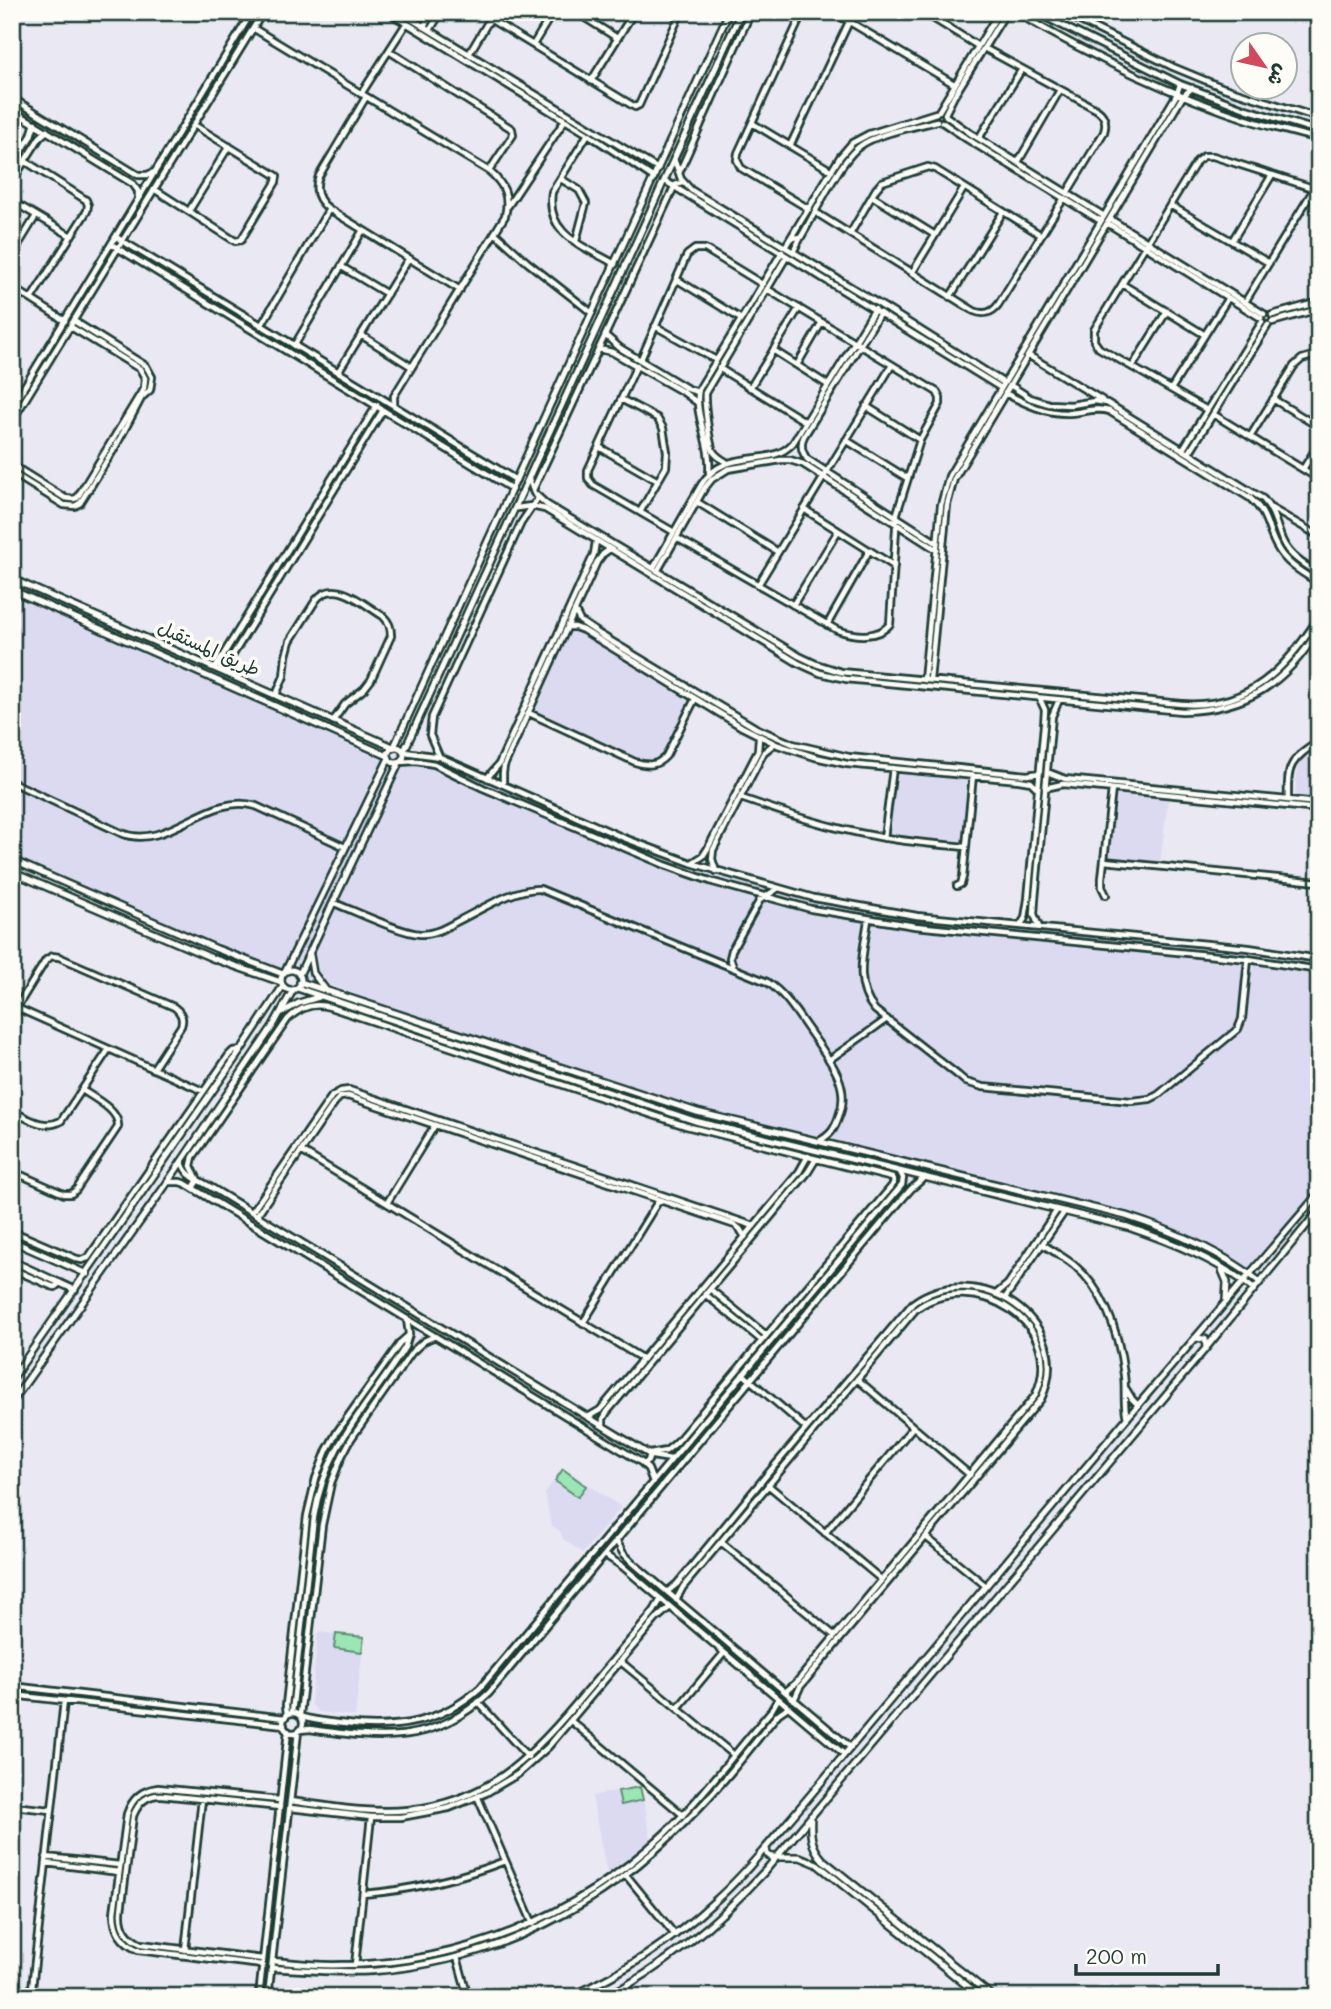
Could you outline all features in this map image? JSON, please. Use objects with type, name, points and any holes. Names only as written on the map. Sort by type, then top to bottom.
[{"type":"street","points":[[12,407],[252,12]]},
{"type":"street","points":[[12,421],[263,12]]},
{"type":"street","points":[[400,12],[658,169]]},
{"type":"street","points":[[425,12],[427,29]]},
{"type":"street","points":[[427,29],[441,12]]},
{"type":"street","points":[[469,54],[494,12]]},
{"type":"street","points":[[533,45],[553,12]]},
{"type":"street","points":[[576,12],[617,38]]},
{"type":"street","points":[[591,81],[634,12]]},
{"type":"street","points":[[490,19],[634,107],[638,106],[680,15],[671,12]]},
{"type":"street","points":[[13,1378],[268,1011],[388,757],[388,752],[393,747],[729,12]]},
{"type":"street","points":[[12,1402],[167,1182],[281,1014],[297,984],[404,759],[741,12]]},
{"type":"street","points":[[678,174],[751,12]]},
{"type":"street","points":[[803,12],[737,157],[739,167],[809,209]]},
{"type":"street","points":[[833,12],[954,84]]},
{"type":"street","points":[[816,212],[978,313],[993,310],[1104,132],[1106,121],[1101,112],[981,47],[923,12]]},
{"type":"street","points":[[793,252],[846,160],[857,148],[871,140],[939,122],[999,12]]},
{"type":"street","points":[[1006,12],[954,84],[934,117],[1245,302],[1267,319]]},
{"type":"street","points":[[1014,12],[1100,59],[1180,95],[1253,121],[1319,139]]},
{"type":"street","points":[[1035,12],[1180,83],[1246,110],[1319,131]]},
{"type":"street","points":[[1062,12],[1173,67],[1224,88],[1319,118]]},
{"type":"street","points":[[389,13],[588,134],[654,178]]},
{"type":"street","points":[[790,146],[849,22]]},
{"type":"street","points":[[406,24],[363,95],[318,179],[317,191],[328,209],[460,290]]},
{"type":"street","points":[[253,29],[489,171],[504,187],[508,206]]},
{"type":"street","points":[[389,51],[512,130],[513,135],[489,171]]},
{"type":"street","points":[[979,138],[1022,69]]},
{"type":"street","points":[[1180,83],[1180,95]]},
{"type":"street","points":[[927,680],[941,505],[952,469],[1180,95],[1192,88]]},
{"type":"street","points":[[1018,162],[1060,90]]},
{"type":"street","points":[[12,98],[138,175],[155,172]]},
{"type":"street","points":[[12,110],[133,184],[138,191],[138,200]]},
{"type":"street","points":[[727,463],[719,458],[712,448],[704,401],[706,389],[767,289],[792,238],[832,171],[844,152],[858,139],[937,112],[1018,162],[1065,195]]},
{"type":"street","points":[[385,401],[394,396],[495,233],[508,206],[565,120]]},
{"type":"street","points":[[12,167],[31,136],[34,123]]},
{"type":"street","points":[[752,123],[832,171]]},
{"type":"street","points":[[154,189],[235,241],[241,240],[277,176],[194,125]]},
{"type":"street","points":[[12,181],[37,141],[47,131]]},
{"type":"street","points":[[588,134],[552,192],[551,214],[562,232],[615,264]]},
{"type":"street","points":[[31,136],[37,141]]},
{"type":"street","points":[[189,212],[229,146]]},
{"type":"street","points":[[96,162],[102,153]]},
{"type":"street","points":[[12,154],[18,158]]},
{"type":"street","points":[[631,162],[635,156]]},
{"type":"street","points":[[1245,302],[1317,190],[1213,156],[1204,156],[1197,161],[1093,335],[1099,348],[1319,479]]},
{"type":"street","points":[[674,159],[678,174],[691,190],[835,285],[1005,385],[1049,404],[1071,405],[1096,401],[1107,403]]},
{"type":"street","points":[[25,161],[87,202],[87,211],[31,299]]},
{"type":"street","points":[[850,234],[879,185],[924,167],[932,167],[1041,235]]},
{"type":"street","points":[[1232,241],[1272,176]]},
{"type":"street","points":[[561,179],[579,190],[586,202],[576,241]]},
{"type":"street","points":[[665,181],[747,227]]},
{"type":"street","points":[[533,491],[674,187],[677,183],[683,183]]},
{"type":"street","points":[[912,273],[964,187]]},
{"type":"street","points":[[872,196],[935,235]]},
{"type":"street","points":[[12,201],[71,236]]},
{"type":"street","points":[[1170,205],[1269,263]]},
{"type":"street","points":[[261,326],[328,209]]},
{"type":"street","points":[[950,297],[1003,212]]},
{"type":"street","points":[[12,255],[36,216]]},
{"type":"street","points":[[927,680],[950,492],[957,472],[1005,393],[1005,385],[1028,355],[1105,219]]},
{"type":"street","points":[[294,346],[363,230]]},
{"type":"street","points":[[495,233],[537,270],[593,313]]},
{"type":"street","points":[[116,237],[516,480]]},
{"type":"street","points":[[792,238],[801,237]]},
{"type":"street","points":[[111,244],[512,489]]},
{"type":"street","points":[[1146,244],[1228,298],[1267,319],[1319,309]]},
{"type":"street","points":[[641,359],[676,279],[689,253],[695,249],[702,248],[762,285]]},
{"type":"street","points":[[785,252],[793,252],[838,279],[1005,385]]},
{"type":"street","points":[[709,473],[709,453],[698,393],[741,318],[785,252]]},
{"type":"street","points":[[338,372],[409,258]]},
{"type":"street","points":[[342,267],[387,294]]},
{"type":"street","points":[[676,279],[741,318]]},
{"type":"street","points":[[835,285],[838,279]]},
{"type":"street","points":[[1122,284],[1205,335]]},
{"type":"street","points":[[12,287],[65,321]]},
{"type":"street","points":[[637,365],[587,472],[593,485],[827,625],[844,633],[857,635],[886,629],[891,621],[897,517],[920,440],[940,404],[940,396],[767,289]]},
{"type":"street","points":[[1171,389],[1228,298]]},
{"type":"street","points":[[1186,451],[1267,319],[1319,302]]},
{"type":"street","points":[[596,306],[606,311]]},
{"type":"street","points":[[750,388],[799,308]]},
{"type":"street","points":[[232,318],[237,311]]},
{"type":"street","points":[[877,311],[802,442],[802,451],[807,459],[825,474],[937,550]]},
{"type":"street","points":[[1132,366],[1167,311]]},
{"type":"street","points":[[797,365],[822,322]]},
{"type":"street","points":[[12,465],[64,505],[75,506],[84,499],[142,392],[145,378],[140,369],[73,324]]},
{"type":"street","points":[[655,326],[716,360]]},
{"type":"street","points":[[361,335],[412,367]]},
{"type":"street","points":[[605,335],[614,344],[641,359],[698,404]]},
{"type":"street","points":[[610,350],[614,344]]},
{"type":"street","points":[[676,535],[709,473],[727,463],[775,454],[793,443],[857,344]]},
{"type":"street","points":[[598,350],[610,350],[698,393]]},
{"type":"street","points":[[773,351],[828,385]]},
{"type":"street","points":[[1250,437],[1296,363],[1305,357],[1319,354]]},
{"type":"street","points":[[1028,355],[1107,403],[1255,502],[1265,516],[1282,554],[1294,567],[1319,583]]},
{"type":"street","points":[[758,584],[892,365]]},
{"type":"street","points":[[719,368],[806,422]]},
{"type":"street","points":[[1005,393],[1048,411],[1064,413],[1106,410],[1186,451],[1319,536]]},
{"type":"street","points":[[394,396],[394,406]]},
{"type":"street","points":[[621,399],[654,416],[663,428],[668,460],[640,512]]},
{"type":"street","points":[[1273,400],[1319,427]]},
{"type":"street","points":[[215,668],[377,405]]},
{"type":"street","points":[[866,406],[920,440]]},
{"type":"street","points":[[223,671],[383,410]]},
{"type":"street","points":[[416,430],[421,423]]},
{"type":"street","points":[[846,440],[907,478]]},
{"type":"street","points":[[1303,470],[1319,444]]},
{"type":"street","points":[[599,447],[658,481]]},
{"type":"street","points":[[656,569],[712,479],[722,471],[790,460],[825,474],[937,543]]},
{"type":"street","points":[[1211,474],[1214,468]]},
{"type":"street","points":[[12,473],[30,481]]},
{"type":"street","points":[[334,476],[340,480]]},
{"type":"street","points":[[529,479],[538,498],[807,660],[841,672],[1190,705],[1230,699],[1271,676],[1289,660],[1319,617]]},
{"type":"street","points":[[440,757],[430,735],[432,717],[521,523],[538,498]]},
{"type":"street","points":[[697,502],[778,552]]},
{"type":"street","points":[[517,508],[531,506],[545,509],[805,667],[858,681],[1182,711],[1202,710],[1231,705],[1270,686],[1302,654],[1319,629]]},
{"type":"street","points":[[1270,507],[1288,550],[1299,561],[1319,573]]},
{"type":"street","points":[[804,509],[894,567]]},
{"type":"street","points":[[793,605],[838,531]]},
{"type":"street","points":[[487,778],[502,765],[575,611],[595,560],[596,540]]},
{"type":"street","points":[[503,785],[502,765],[595,560],[611,549]]},
{"type":"street","points":[[827,625],[869,551]]},
{"type":"street","name":"طريق المستقبل","points":[[12,579],[393,747]]},
{"type":"street","name":"طريق المستقبل","points":[[12,590],[388,757]]},
{"type":"street","points":[[276,695],[284,676],[290,640],[316,600],[328,591],[343,592],[383,616],[391,628],[391,635],[371,680],[345,704],[333,721]]},
{"type":"street","points":[[705,606],[708,600]]},
{"type":"street","points":[[256,603],[262,607]]},
{"type":"street","points":[[575,611],[585,628],[695,699],[774,744],[833,761],[1020,777],[1038,789]]},
{"type":"street","points":[[567,627],[585,628],[768,734],[819,751],[893,768],[1020,777],[1040,773]]},
{"type":"street","points":[[858,681],[860,674]]},
{"type":"street","points":[[1020,926],[1025,918],[1028,899],[1045,715],[1044,705],[1039,698]]},
{"type":"street","points":[[528,713],[635,762],[652,765],[660,762],[666,755],[695,699]]},
{"type":"street","points":[[1040,928],[1034,914],[1035,899],[1052,716],[1059,700]]},
{"type":"street","points":[[1152,708],[1153,701]]},
{"type":"street","points":[[1045,715],[1052,716]]},
{"type":"street","points":[[360,744],[365,734]]},
{"type":"street","points":[[691,863],[703,856],[713,845],[741,798],[758,758],[758,736]]},
{"type":"street","points":[[1288,800],[1289,768],[1295,759],[1319,741]]},
{"type":"street","points":[[716,872],[712,859],[713,845],[758,758],[774,744]]},
{"type":"street","points":[[393,747],[400,747],[405,752],[440,757],[624,838],[716,872],[777,889],[869,909],[983,923],[1217,945],[1319,959]]},
{"type":"street","points":[[388,757],[393,762],[416,761],[434,764],[620,848],[761,898],[868,920],[982,934],[1248,959],[1319,970]]},
{"type":"street","points":[[884,838],[893,768]]},
{"type":"street","points":[[1047,772],[1067,782],[1112,789],[1319,809]]},
{"type":"street","points":[[957,886],[962,883],[973,775]]},
{"type":"street","points":[[12,782],[121,833],[136,837],[152,836],[225,804],[241,803],[256,806],[345,847]]},
{"type":"street","points":[[1045,788],[1067,782],[1319,803]]},
{"type":"street","points":[[1106,895],[1102,883],[1112,789]]},
{"type":"street","points":[[741,798],[810,821],[884,838],[966,847]]},
{"type":"street","points":[[12,860],[217,949],[284,973],[293,971],[297,984],[325,997],[365,1007],[697,1112],[1126,1216],[1154,1225],[1209,1250],[1259,1282]]},
{"type":"street","points":[[1104,861],[1319,882]]},
{"type":"street","points":[[13,875],[212,958],[282,984],[287,989],[297,984],[331,992],[365,1007],[668,1112],[1152,1235],[1196,1254],[1254,1289]]},
{"type":"street","points":[[759,884],[761,898]]},
{"type":"street","points":[[334,903],[411,933],[427,934],[514,894],[540,889],[767,982],[781,993],[839,1078],[844,1092],[843,1107],[833,1131],[839,1146]]},
{"type":"street","points":[[733,967],[730,958],[732,950],[761,898],[777,889]]},
{"type":"street","points":[[1028,899],[1035,899]]},
{"type":"street","points":[[868,920],[862,985],[869,1003],[959,1076],[974,1085],[1140,1101],[1158,1095],[1238,1029],[1242,1019],[1248,959]]},
{"type":"street","points":[[982,934],[983,923]]},
{"type":"street","points":[[1216,956],[1217,945]]},
{"type":"street","points":[[212,958],[217,949]]},
{"type":"street","points":[[311,953],[311,967],[316,979],[331,992]]},
{"type":"street","points":[[12,1016],[46,960],[55,956],[174,1007],[181,1015],[181,1026],[153,1069]]},
{"type":"street","points":[[281,1014],[305,1000],[325,997]]},
{"type":"street","points":[[198,1180],[191,1164],[200,1147],[288,1019],[301,1009],[318,1005],[720,1136],[890,1176],[894,1183],[693,1422],[669,1449],[660,1454],[650,1454]]},
{"type":"street","points":[[17,1008],[204,1091]]},
{"type":"street","points":[[268,1011],[275,1014],[273,1026]]},
{"type":"street","points":[[829,1060],[887,1019]]},
{"type":"street","points":[[12,1111],[40,1124],[55,1124],[61,1121],[109,1049]]},
{"type":"street","points":[[12,1231],[77,1259],[85,1259],[229,1055],[241,1049]]},
{"type":"street","points":[[12,1171],[64,1194],[71,1194],[76,1190],[119,1123],[116,1115],[82,1090]]},
{"type":"street","points":[[254,1214],[329,1099],[337,1092],[352,1090],[659,1200],[754,1226]]},
{"type":"street","points":[[254,1214],[336,1100],[345,1096],[732,1221],[744,1237]]},
{"type":"street","points":[[387,1203],[435,1125]]},
{"type":"street","points":[[763,1138],[766,1129]]},
{"type":"street","points":[[818,1141],[833,1131]]},
{"type":"street","points":[[778,1142],[780,1133]]},
{"type":"street","points":[[301,1151],[643,1359]]},
{"type":"street","points":[[604,1427],[605,1414],[643,1359],[799,1172],[808,1156]]},
{"type":"street","points":[[588,1417],[619,1392],[808,1172],[816,1158]]},
{"type":"street","points":[[181,1160],[188,1175],[650,1454],[672,1459]]},
{"type":"street","points":[[12,1686],[301,1716],[370,1727],[398,1726],[429,1720],[466,1701],[553,1603],[890,1199],[903,1183],[904,1178],[900,1171]]},
{"type":"street","points":[[288,1731],[310,1729],[377,1737],[416,1733],[444,1724],[489,1693],[897,1205],[926,1177]]},
{"type":"street","points":[[193,1188],[198,1180]]},
{"type":"street","points":[[167,1182],[180,1182],[193,1188],[644,1464],[653,1482]]},
{"type":"street","points":[[570,1997],[630,1965],[675,1935],[716,1900],[766,1848],[1319,1193]]},
{"type":"street","points":[[890,1199],[897,1205]]},
{"type":"street","points":[[583,1323],[659,1200]]},
{"type":"street","points":[[1005,1298],[1058,1209]]},
{"type":"street","points":[[606,1997],[691,1941],[765,1871],[1319,1210]]},
{"type":"street","points":[[996,1294],[1012,1283],[1065,1211]]},
{"type":"street","points":[[12,1241],[87,1274]]},
{"type":"street","points":[[1042,1244],[1081,1272],[1103,1301],[1115,1329],[1126,1388],[1129,1396],[1138,1405]]},
{"type":"street","points":[[73,1268],[77,1259]]},
{"type":"street","points":[[12,1261],[75,1290]]},
{"type":"street","points":[[1220,1267],[1226,1276],[1228,1288],[1224,1305]]},
{"type":"street","points":[[12,1269],[51,1286],[55,1287],[60,1283]]},
{"type":"street","points":[[362,1292],[368,1283]]},
{"type":"street","points":[[676,1600],[683,1587],[857,1379],[913,1303],[933,1292],[964,1288],[1005,1298],[1034,1321],[1047,1348],[1049,1373],[1041,1399],[926,1537],[785,1692]]},
{"type":"street","points":[[707,1291],[764,1338]]},
{"type":"street","points":[[667,1592],[677,1584],[808,1426],[909,1315],[926,1302],[945,1296],[965,1295],[987,1299],[1017,1314],[1033,1332],[1040,1350],[1042,1373],[1035,1396],[882,1580],[800,1687],[794,1700]]},
{"type":"street","points":[[783,1315],[789,1319]]},
{"type":"street","points":[[284,1725],[294,1693],[314,1517],[322,1480],[343,1435],[405,1347],[410,1334],[407,1319]]},
{"type":"street","points":[[288,1715],[286,1705],[306,1525],[316,1478],[327,1450],[343,1423],[401,1342],[410,1334]]},
{"type":"street","points":[[268,1997],[296,1754],[299,1731],[303,1724],[302,1693],[321,1525],[331,1483],[351,1439],[412,1352],[424,1341],[435,1336]]},
{"type":"street","points":[[1195,1338],[1205,1339],[1206,1348]]},
{"type":"street","points":[[405,1347],[412,1352]]},
{"type":"street","points":[[1040,1350],[1047,1348]]},
{"type":"street","points":[[25,1361],[29,1367],[36,1368]]},
{"type":"street","points":[[743,1374],[815,1429]]},
{"type":"street","points":[[13,1378],[21,1378],[25,1385]]},
{"type":"street","points":[[857,1379],[970,1475]]},
{"type":"street","points":[[1126,1388],[1124,1406],[1127,1418]]},
{"type":"street","points":[[693,1422],[699,1426]]},
{"type":"street","points":[[825,1533],[914,1427]]},
{"type":"street","points":[[644,1464],[650,1454]]},
{"type":"street","points":[[765,1476],[769,1483],[825,1533],[882,1580]]},
{"type":"street","points":[[632,1507],[640,1512]]},
{"type":"street","points":[[926,1537],[986,1586]]},
{"type":"street","points":[[617,1540],[632,1563],[850,1747]]},
{"type":"street","points":[[721,1542],[835,1636]]},
{"type":"street","points":[[604,1555],[627,1570],[844,1754]]},
{"type":"street","points":[[627,1570],[632,1563]]},
{"type":"street","points":[[290,1808],[371,1817],[401,1817],[426,1814],[478,1798],[571,1721],[621,1661],[661,1599]]},
{"type":"street","points":[[553,1603],[559,1609]]},
{"type":"street","points":[[290,1801],[356,1809],[408,1810],[457,1799],[493,1786],[527,1767],[643,1629],[670,1607]]},
{"type":"street","points":[[702,1634],[708,1627]]},
{"type":"street","points":[[678,1708],[724,1653]]},
{"type":"street","points":[[621,1661],[734,1755]]},
{"type":"street","points":[[923,1661],[925,1668],[934,1671]]},
{"type":"street","points":[[908,1678],[917,1680],[920,1688]]},
{"type":"street","points":[[294,1693],[302,1693]]},
{"type":"street","points":[[12,1695],[284,1725]]},
{"type":"street","points":[[95,1705],[99,1696]]},
{"type":"street","points":[[99,1696],[103,1706]]},
{"type":"street","points":[[272,1961],[342,1968],[445,1953],[484,1942],[568,1909],[675,1828],[778,1699]]},
{"type":"street","points":[[31,1997],[64,1701]]},
{"type":"street","points":[[478,1702],[528,1757]]},
{"type":"street","points":[[272,1968],[398,1968],[457,1957],[519,1936],[626,1875],[707,1799],[778,1713],[788,1707]]},
{"type":"street","points":[[811,1726],[817,1719]]},
{"type":"street","points":[[571,1721],[683,1815]]},
{"type":"street","points":[[333,1732],[334,1723]]},
{"type":"street","points":[[259,1997],[286,1753],[288,1731],[284,1725]]},
{"type":"street","points":[[754,1730],[760,1735]]},
{"type":"street","points":[[286,1753],[296,1754]]},
{"type":"street","points":[[263,1962],[132,1948],[118,1934],[113,1916],[127,1814],[137,1796],[152,1788],[280,1800]]},
{"type":"street","points":[[185,1797],[186,1790]]},
{"type":"street","points":[[263,1962],[185,1950],[159,1951],[133,1941],[125,1932],[121,1920],[133,1816],[141,1803],[153,1795],[280,1807]]},
{"type":"street","points":[[478,1798],[533,1924]]},
{"type":"street","points":[[185,1950],[202,1799]]},
{"type":"street","points":[[12,1806],[51,1810]]},
{"type":"street","points":[[811,1816],[811,1839],[823,1860],[993,1997]]},
{"type":"street","points":[[355,1965],[371,1817]]},
{"type":"street","points":[[766,1848],[769,1856],[775,1858],[800,1857],[817,1864],[981,1997]]},
{"type":"street","points":[[46,1857],[120,1865]]},
{"type":"street","points":[[71,1859],[71,1866]]},
{"type":"street","points":[[363,1894],[417,1888],[505,1861]]},
{"type":"street","points":[[752,1862],[760,1864],[765,1871]]},
{"type":"street","points":[[46,1863],[119,1872]]},
{"type":"street","points":[[626,1875],[675,1935]]},
{"type":"street","points":[[271,1883],[281,1884]]},
{"type":"street","points":[[457,1957],[468,1997]]},
{"type":"shaded area","points":[[12,587],[398,757],[435,760],[696,871],[817,902],[897,916],[1319,962],[1319,1201],[1253,1281],[1220,1259],[1133,1221],[695,1114],[221,947],[12,857]]},
{"type":"shaded area","points":[[569,618],[694,695],[665,752],[659,758],[646,762],[528,709]]},
{"type":"shaded area","points":[[1319,748],[1319,805],[1295,803],[1297,767]]},
{"type":"shaded area","points":[[899,766],[969,772],[963,843],[889,834]]},
{"type":"shaded area","points":[[1113,786],[1169,792],[1160,863],[1107,858]]},
{"type":"shaded area","points":[[562,1467],[621,1507],[583,1553],[563,1539],[561,1532],[551,1525],[545,1494]]},
{"type":"shaded area","points":[[318,1632],[364,1637],[355,1716],[319,1712],[311,1704]]},
{"type":"shaded area","points":[[641,1786],[651,1839],[607,1875],[592,1796]]},
{"type":"green space","points":[[563,1469],[586,1486],[578,1497],[555,1481]]},
{"type":"green space","points":[[336,1634],[364,1637],[362,1652],[334,1648]]},
{"type":"green space","points":[[640,1787],[643,1800],[621,1805],[618,1791]]}]
